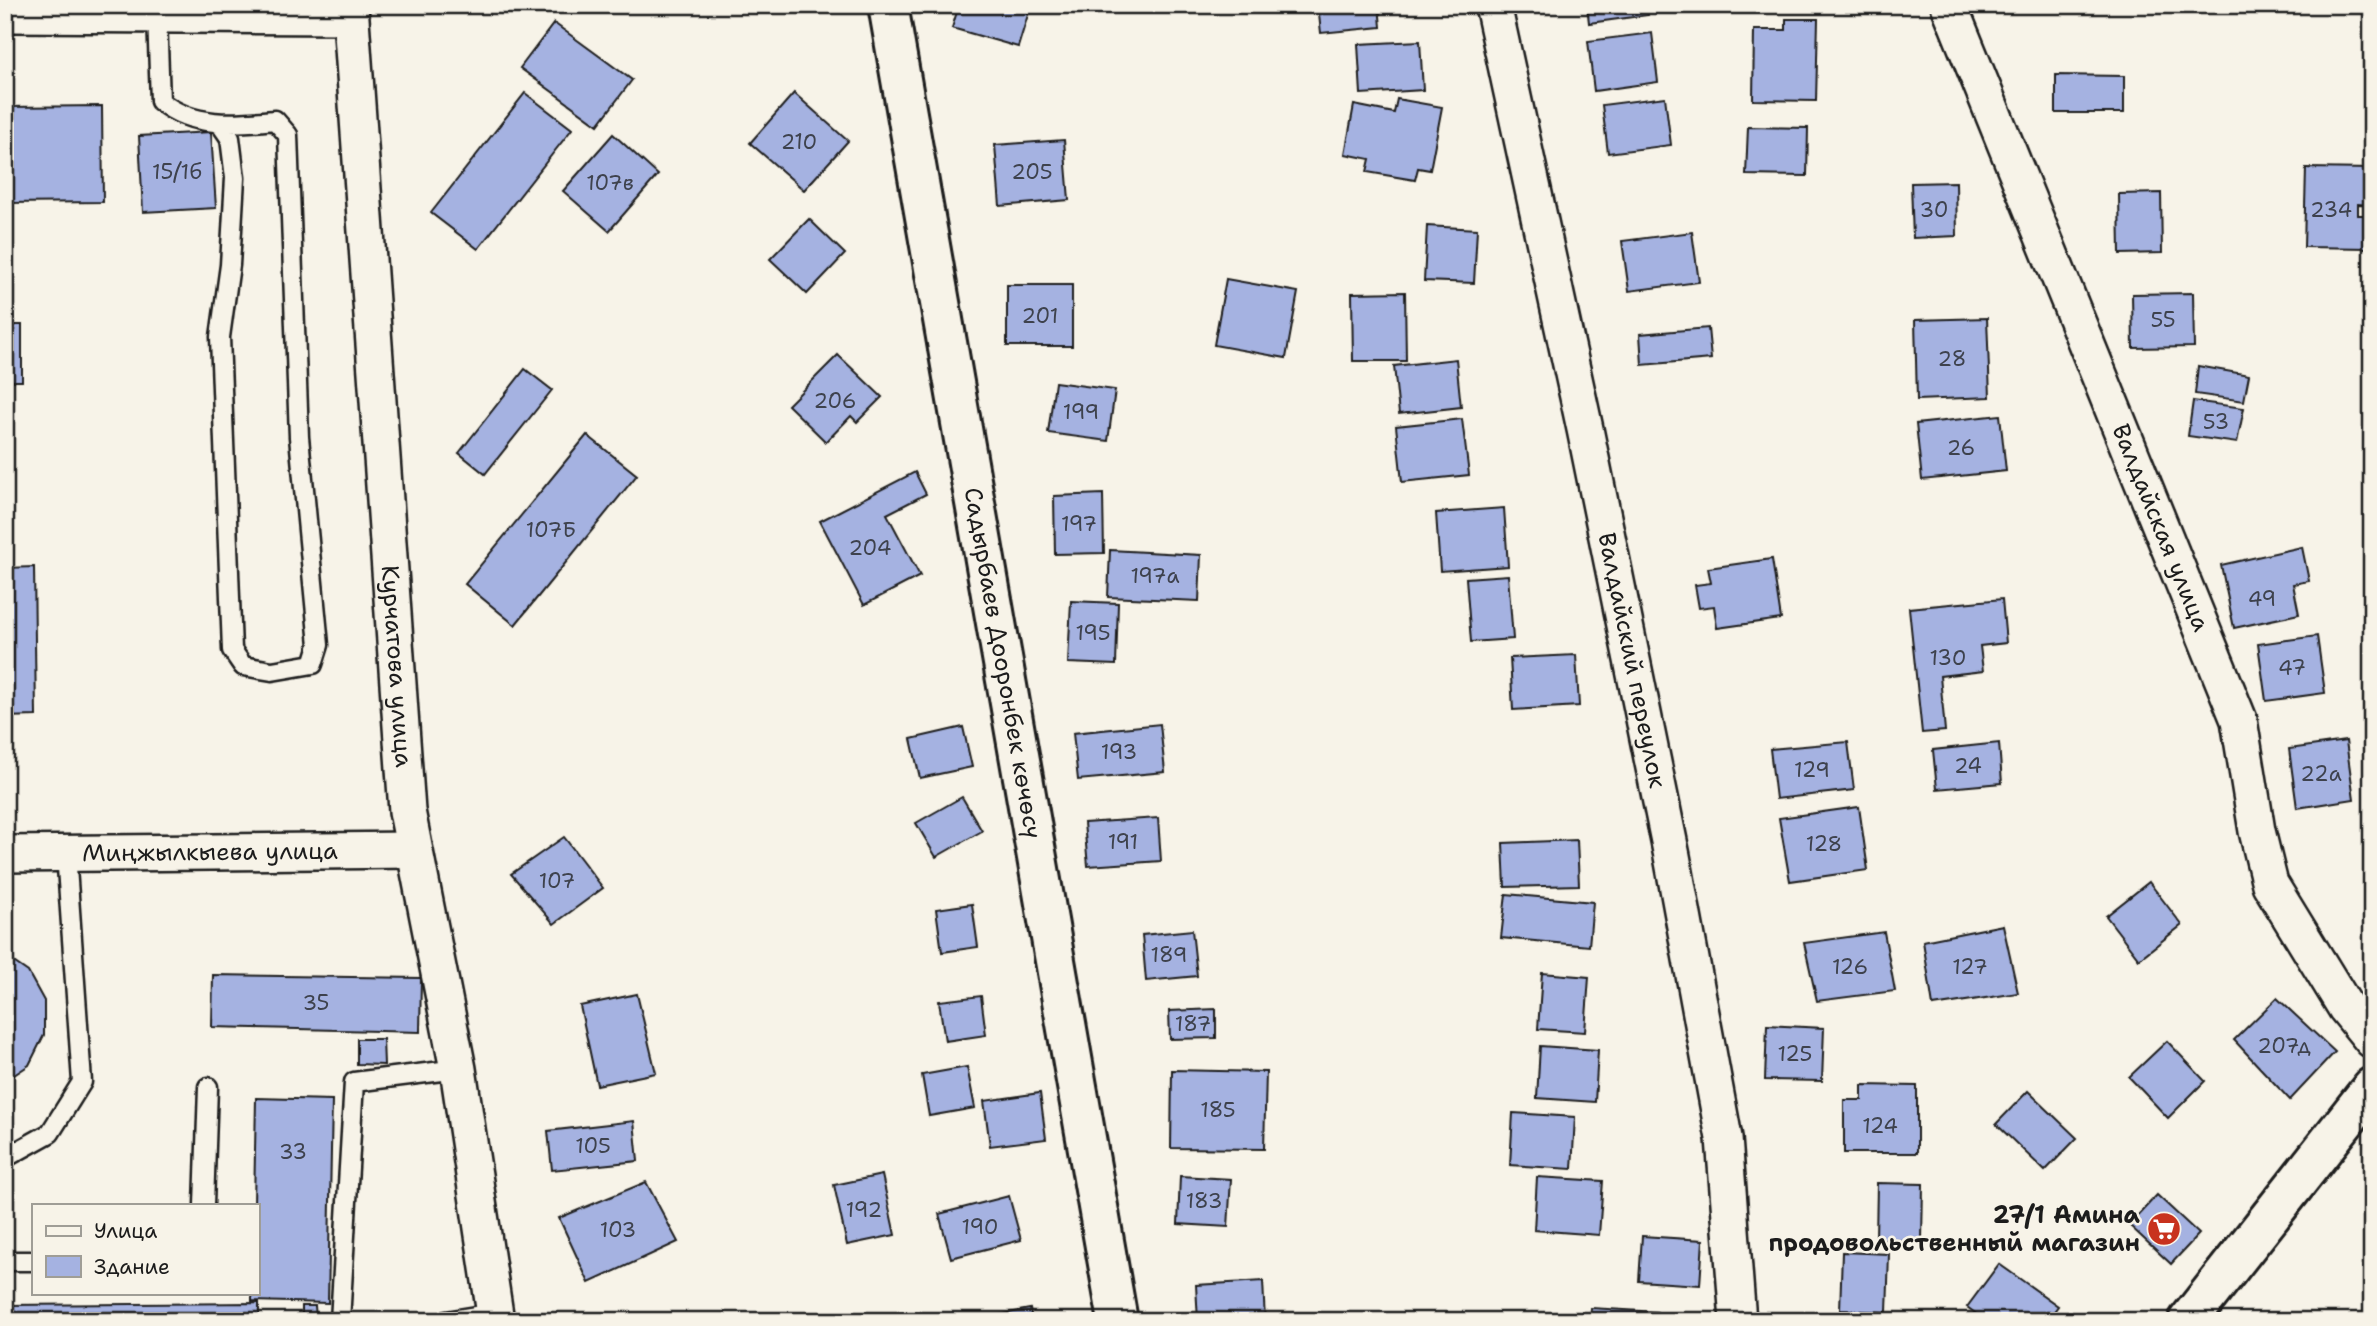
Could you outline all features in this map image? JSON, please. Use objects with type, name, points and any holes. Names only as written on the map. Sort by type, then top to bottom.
[{"type":"main road","name":"Садырбаев Дооронбек көчөсү","points":[[888,5],[1118,1321]]},
{"type":"main road","points":[[2188,1321],[2372,1087]]},
{"type":"street","name":"Валдайский переулок","points":[[1493,5],[1586,429],[1672,856],[1724,1139],[1738,1321]]},
{"type":"street","name":"Валдайская улица","points":[[1949,5],[2239,720],[2270,884],[2346,1008],[2372,1040]]},
{"type":"street","points":[[5,14],[350,11]]},
{"type":"street","name":"Курчатова улица","points":[[350,11],[407,811],[458,1069],[495,1317]]},
{"type":"street","name":"Миңжылкыева улица","points":[[5,854],[414,849]]},
{"type":"lane","points":[[150,12],[160,101],[175,111],[221,125],[275,120],[288,135],[299,437],[319,645],[313,663],[272,671],[243,666],[232,650],[220,337],[230,265],[235,178],[230,138],[221,125]]},
{"type":"lane","points":[[5,1158],[50,1133],[82,1082],[66,853]]},
{"type":"lane","points":[[340,1321],[354,1082],[458,1069]]},
{"type":"lane","points":[[204,1204],[208,1087]]},
{"type":"lane","points":[[5,1261],[32,1261]]},
{"type":"lane","points":[[446,1321],[495,1317]]},
{"type":"building","points":[[959,5],[1031,5],[1018,47],[952,28]]},
{"type":"building","points":[[1318,5],[1379,5],[1381,27],[1321,33]]},
{"type":"building","points":[[1587,5],[1646,5],[1648,15],[1589,23]]},
{"type":"building","points":[[1786,19],[1818,19],[1816,101],[1753,100],[1754,30],[1786,30]]},
{"type":"building","points":[[554,23],[632,80],[598,125],[520,68]]},
{"type":"building","points":[[1652,33],[1658,82],[1594,91],[1588,41]]},
{"type":"building","points":[[1420,41],[1423,90],[1361,94],[1358,44]]},
{"type":"building","points":[[2056,75],[2124,76],[2124,113],[2056,113]]},
{"type":"building","points":[[525,93],[572,129],[478,249],[431,213]]},
{"type":"building","points":[[794,93],[848,141],[804,190],[750,143]]},
{"type":"building","points":[[1665,97],[1671,145],[1608,153],[1602,105]]},
{"type":"building","points":[[1397,99],[1442,107],[1430,170],[1418,168],[1415,180],[1367,172],[1370,159],[1345,154],[1354,105],[1394,113]]},
{"type":"building","points":[[102,106],[103,202],[5,203],[5,107]]},
{"type":"building","points":[[1748,127],[1808,128],[1807,176],[1746,175]]},
{"type":"building","points":[[211,132],[216,208],[143,212],[139,136]]},
{"type":"building","points":[[613,134],[658,175],[609,231],[563,191]]},
{"type":"building","points":[[1064,140],[1069,200],[1000,206],[995,145]]},
{"type":"building","points":[[2306,168],[2372,169],[2372,205],[2358,204],[2358,215],[2370,215],[2369,248],[2304,247]]},
{"type":"building","points":[[1956,182],[1957,236],[1913,238],[1911,183]]},
{"type":"building","points":[[2161,193],[2162,253],[2120,254],[2119,194]]},
{"type":"building","points":[[809,219],[845,254],[807,294],[770,259]]},
{"type":"building","points":[[1427,226],[1477,229],[1474,283],[1424,281]]},
{"type":"building","points":[[1692,232],[1699,282],[1629,291],[1622,241]]},
{"type":"building","points":[[1226,279],[1298,292],[1286,358],[1214,345]]},
{"type":"building","points":[[1007,285],[1072,285],[1072,346],[1007,346]]},
{"type":"building","points":[[1405,292],[1406,361],[1353,361],[1352,293]]},
{"type":"building","points":[[2193,293],[2194,347],[2133,348],[2132,294]]},
{"type":"building","points":[[1987,318],[1990,397],[1917,400],[1915,320]]},
{"type":"building","points":[[5,325],[22,325],[22,381],[5,381]]},
{"type":"building","points":[[1708,328],[1711,359],[1642,365],[1640,334]]},
{"type":"building","points":[[838,355],[882,397],[857,422],[851,416],[826,442],[788,405]]},
{"type":"building","points":[[1456,359],[1461,407],[1399,414],[1394,366]]},
{"type":"building","points":[[2198,366],[2249,375],[2244,401],[2195,394]]},
{"type":"building","points":[[525,369],[552,390],[485,474],[459,453]]},
{"type":"building","points":[[1055,382],[1115,390],[1108,441],[1048,433]]},
{"type":"building","points":[[2193,401],[2244,408],[2237,443],[2188,436]]},
{"type":"building","points":[[2000,415],[2006,471],[1922,480],[1916,424]]},
{"type":"building","points":[[1462,419],[1469,475],[1402,482],[1396,426]]},
{"type":"building","points":[[587,435],[637,475],[515,625],[465,584]]},
{"type":"building","points":[[915,472],[926,494],[887,514],[920,576],[864,605],[820,521]]},
{"type":"building","points":[[1103,494],[1104,553],[1055,554],[1054,496]]},
{"type":"building","points":[[1504,508],[1508,566],[1440,571],[1436,513]]},
{"type":"building","points":[[2302,547],[2309,581],[2293,584],[2299,614],[2234,628],[2221,565]]},
{"type":"building","points":[[1110,550],[1201,555],[1199,601],[1108,597]]},
{"type":"building","points":[[1772,559],[1781,619],[1717,628],[1714,606],[1699,608],[1695,585],[1711,583],[1708,568]]},
{"type":"building","points":[[34,567],[36,716],[5,717],[5,568]]},
{"type":"building","points":[[1508,575],[1513,639],[1471,642],[1466,578]]},
{"type":"building","points":[[2002,599],[2006,643],[1980,646],[1983,671],[1940,676],[1945,731],[1922,733],[1909,608]]},
{"type":"building","points":[[1071,601],[1118,603],[1116,665],[1068,663]]},
{"type":"building","points":[[2317,636],[2325,693],[2266,701],[2258,644]]},
{"type":"building","points":[[1576,655],[1579,706],[1513,710],[1510,658]]},
{"type":"building","points":[[1160,724],[1165,772],[1078,780],[1073,733]]},
{"type":"building","points":[[963,727],[972,767],[920,778],[911,739]]},
{"type":"building","points":[[2346,741],[2354,799],[2297,808],[2289,749]]},
{"type":"building","points":[[1848,742],[1854,790],[1776,799],[1770,749]]},
{"type":"building","points":[[1999,743],[2002,783],[1937,789],[1933,750]]},
{"type":"building","points":[[962,797],[982,831],[936,857],[916,823]]},
{"type":"building","points":[[1859,807],[1868,870],[1790,881],[1779,818]]},
{"type":"building","points":[[1158,818],[1161,861],[1088,866],[1084,823]]},
{"type":"building","points":[[564,837],[603,888],[554,924],[511,874]]},
{"type":"building","points":[[1577,840],[1579,885],[1505,887],[1503,843]]},
{"type":"building","points":[[2149,882],[2182,925],[2139,959],[2106,916]]},
{"type":"building","points":[[1506,894],[1593,902],[1589,946],[1501,938]]},
{"type":"building","points":[[972,904],[978,947],[942,952],[936,909]]},
{"type":"building","points":[[2003,925],[2018,993],[1933,1006],[1923,941]]},
{"type":"building","points":[[1192,930],[1197,976],[1146,981],[1142,935]]},
{"type":"building","points":[[1884,932],[1895,991],[1817,1001],[1804,943]]},
{"type":"building","points":[[5,956],[28,972],[44,1001],[44,1035],[29,1065],[5,1081]]},
{"type":"building","points":[[1542,973],[1589,977],[1585,1032],[1538,1029]]},
{"type":"building","points":[[213,975],[421,978],[420,1032],[212,1027]]},
{"type":"building","points":[[637,994],[656,1073],[597,1085],[580,1006]]},
{"type":"building","points":[[981,996],[986,1035],[945,1041],[939,1001]]},
{"type":"building","points":[[2277,998],[2335,1052],[2290,1100],[2234,1040]]},
{"type":"building","points":[[1216,1009],[1216,1038],[1170,1039],[1169,1011]]},
{"type":"building","points":[[1767,1025],[1824,1028],[1822,1081],[1765,1080]]},
{"type":"building","points":[[357,1039],[383,1039],[384,1065],[357,1064]]},
{"type":"building","points":[[2167,1041],[2205,1081],[2168,1118],[2129,1077]]},
{"type":"building","points":[[1540,1046],[1598,1050],[1595,1102],[1537,1098]]},
{"type":"building","points":[[967,1067],[975,1108],[929,1116],[922,1075]]},
{"type":"building","points":[[1172,1070],[1266,1072],[1264,1149],[1171,1148]]},
{"type":"building","points":[[1862,1085],[1917,1086],[1917,1153],[1844,1153],[1844,1100],[1862,1100]]},
{"type":"building","points":[[2028,1091],[2077,1138],[2045,1171],[1996,1124]]},
{"type":"building","points":[[1040,1093],[1046,1139],[990,1146],[984,1101]]},
{"type":"building","points":[[256,1098],[332,1100],[328,1303],[252,1301],[252,1294],[259,1294],[259,1204],[254,1204]]},
{"type":"building","points":[[1513,1113],[1575,1117],[1572,1169],[1510,1165]]},
{"type":"building","points":[[634,1121],[638,1161],[552,1170],[548,1131]]},
{"type":"building","points":[[882,1175],[895,1235],[847,1245],[834,1185]]},
{"type":"building","points":[[1180,1176],[1231,1179],[1228,1227],[1178,1224]]},
{"type":"building","points":[[1537,1177],[1603,1181],[1599,1235],[1534,1230]]},
{"type":"building","points":[[646,1182],[678,1242],[589,1283],[559,1218]]},
{"type":"building","points":[[1877,1183],[1923,1184],[1922,1241],[1876,1240]]},
{"type":"building","name":"27/1 Амина продовольственный магазин","points":[[2157,1195],[2199,1234],[2171,1264],[2129,1225]]},
{"type":"building","points":[[1009,1196],[1021,1240],[951,1258],[939,1214]]},
{"type":"building","points":[[1642,1236],[1703,1240],[1700,1285],[1639,1281]]},
{"type":"building","points":[[1842,1252],[1889,1254],[1887,1312],[1840,1310]]},
{"type":"building","points":[[1999,1264],[2058,1306],[2047,1321],[1986,1321],[1967,1307]]},
{"type":"building","points":[[1263,1281],[1265,1321],[1198,1321],[1196,1285]]},
{"type":"building","points":[[259,1303],[259,1321],[5,1321],[5,1305]]},
{"type":"building","points":[[302,1306],[315,1306],[316,1318],[302,1318]]},
{"type":"building","points":[[1591,1308],[1657,1312],[1657,1321],[1590,1321]]},
{"type":"building","points":[[1030,1309],[1032,1321],[971,1321],[971,1320]]},
{"type":"place","name":"27/1 Амина продовольственный магазин","points":[[2164,1229]]}]
